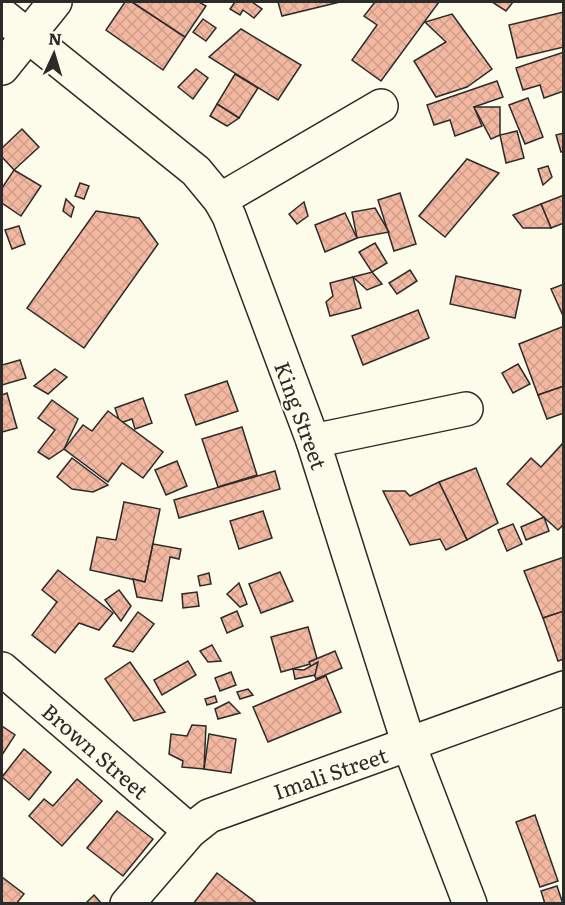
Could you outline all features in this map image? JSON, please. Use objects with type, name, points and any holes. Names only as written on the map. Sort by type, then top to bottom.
[{"type":"street","points":[[2,69],[55,2]]},
{"type":"street","name":"King Street","points":[[2,15],[196,171],[220,200],[236,235],[313,441],[409,745],[470,903]]},
{"type":"street","points":[[220,200],[381,106]]},
{"type":"street","points":[[313,441],[466,409]]},
{"type":"street","name":"Brown Street","points":[[2,669],[190,831]]},
{"type":"street","name":"Imali Street","points":[[128,903],[190,831],[209,816],[564,687]]},
{"type":"building","points":[[125,2],[132,2],[185,37],[163,70],[106,30]]},
{"type":"building","points":[[132,2],[199,2],[206,6],[185,37]]},
{"type":"building","points":[[235,2],[252,2],[262,9],[254,18],[243,10],[240,15],[230,9]]},
{"type":"building","points":[[278,2],[340,2],[282,16]]},
{"type":"building","points":[[375,2],[439,2],[381,81],[352,60],[377,25],[364,16]]},
{"type":"building","points":[[492,2],[513,2],[506,11]]},
{"type":"building","points":[[564,12],[564,47],[517,58],[509,25]]},
{"type":"building","points":[[452,14],[492,69],[467,87],[436,97],[414,61],[446,42],[425,22]]},
{"type":"building","points":[[203,19],[216,28],[206,41],[193,32]]},
{"type":"building","points":[[241,29],[301,65],[278,100],[209,57]]},
{"type":"building","points":[[564,52],[564,91],[544,98],[540,85],[523,90],[516,68]]},
{"type":"building","points":[[196,69],[208,78],[193,99],[178,87]]},
{"type":"building","points":[[235,74],[258,88],[239,118],[217,104]]},
{"type":"building","points":[[497,81],[503,97],[474,107],[482,126],[455,136],[450,120],[434,125],[427,105]]},
{"type":"building","points":[[528,98],[543,137],[525,144],[509,105]]},
{"type":"building","points":[[217,104],[239,118],[227,126],[210,116]]},
{"type":"building","points":[[474,107],[500,107],[500,135],[491,139]]},
{"type":"building","points":[[22,129],[39,147],[14,170],[2,157],[2,148]]},
{"type":"building","points":[[517,131],[524,158],[506,163],[500,135]]},
{"type":"building","points":[[564,133],[564,151],[561,152],[556,135]]},
{"type":"building","points":[[467,159],[499,173],[445,237],[419,216]]},
{"type":"building","points":[[548,166],[552,177],[543,185],[538,169]]},
{"type":"building","points":[[14,170],[41,186],[21,216],[2,203],[2,188]]},
{"type":"building","points":[[80,183],[89,186],[84,199],[75,196]]},
{"type":"building","points":[[400,193],[416,244],[394,251],[378,200]]},
{"type":"building","points":[[564,195],[564,223],[551,228],[541,204]]},
{"type":"building","points":[[66,199],[74,207],[71,217],[63,211]]},
{"type":"building","points":[[304,202],[308,216],[297,224],[289,214]]},
{"type":"building","points":[[541,204],[551,228],[523,228],[513,215]]},
{"type":"building","points":[[375,208],[389,232],[357,238],[352,212]]},
{"type":"building","points":[[96,211],[139,218],[158,244],[84,348],[27,308]]},
{"type":"building","points":[[345,213],[357,238],[325,252],[315,225]]},
{"type":"building","points":[[19,226],[25,244],[12,249],[5,230]]},
{"type":"building","points":[[375,243],[387,263],[372,272],[359,252]]},
{"type":"building","points":[[410,270],[417,281],[397,294],[389,283]]},
{"type":"building","points":[[372,272],[382,284],[367,290],[353,277]]},
{"type":"building","points":[[456,276],[521,290],[515,318],[450,304]]},
{"type":"building","points":[[353,277],[361,308],[330,316],[326,302],[333,296],[330,283]]},
{"type":"building","points":[[564,284],[564,318],[551,289]]},
{"type":"building","points":[[418,310],[429,338],[363,365],[352,336]]},
{"type":"building","points":[[564,326],[564,386],[538,395],[519,344]]},
{"type":"building","points":[[20,360],[26,378],[2,385],[2,365]]},
{"type":"building","points":[[518,364],[530,384],[513,393],[502,373]]},
{"type":"building","points":[[55,369],[67,377],[48,394],[34,386]]},
{"type":"building","points":[[227,381],[238,411],[196,425],[185,395]]},
{"type":"building","points":[[564,386],[564,413],[547,419],[538,395]]},
{"type":"building","points":[[7,393],[17,428],[2,432],[2,395]]},
{"type":"building","points":[[143,398],[152,423],[135,429],[132,419],[120,423],[115,408]]},
{"type":"building","points":[[52,400],[78,419],[64,449],[49,459],[38,452],[55,430],[38,418]]},
{"type":"building","points":[[108,411],[163,452],[143,478],[122,463],[108,482],[64,449],[83,425],[92,431]]},
{"type":"building","points":[[242,427],[257,475],[218,487],[202,439]]},
{"type":"building","points":[[563,443],[564,524],[558,530],[507,484],[531,458],[541,467]]},
{"type":"building","points":[[72,458],[108,485],[93,492],[72,489],[57,477]]},
{"type":"building","points":[[177,461],[187,486],[166,495],[155,470]]},
{"type":"building","points":[[476,468],[498,523],[467,540],[439,482]]},
{"type":"building","points":[[275,471],[280,489],[179,518],[174,500]]},
{"type":"building","points":[[439,482],[467,540],[446,550],[440,539],[410,545],[383,491],[405,491],[410,496]]},
{"type":"building","points":[[124,502],[160,509],[145,582],[90,570],[97,537],[116,540]]},
{"type":"building","points":[[263,511],[272,538],[239,549],[230,521]]},
{"type":"building","points":[[544,517],[549,531],[526,540],[521,527]]},
{"type":"building","points":[[513,524],[522,544],[507,551],[498,530]]},
{"type":"building","points":[[153,544],[181,549],[179,559],[170,557],[162,601],[137,597],[133,579],[145,582]]},
{"type":"building","points":[[564,557],[564,611],[543,618],[524,571]]},
{"type":"building","points":[[58,570],[113,613],[99,630],[79,623],[55,653],[32,635],[57,602],[42,590]]},
{"type":"building","points":[[280,572],[293,601],[261,613],[249,584]]},
{"type":"building","points":[[209,573],[211,584],[200,586],[198,576]]},
{"type":"building","points":[[239,583],[247,604],[240,607],[227,594]]},
{"type":"building","points":[[119,590],[131,606],[121,621],[105,600]]},
{"type":"building","points":[[197,592],[199,606],[183,608],[182,594]]},
{"type":"building","points":[[237,611],[243,626],[227,633],[221,618]]},
{"type":"building","points":[[564,611],[564,659],[558,661],[543,618]]},
{"type":"building","points":[[138,612],[154,624],[133,652],[113,646]]},
{"type":"building","points":[[308,627],[318,662],[281,672],[271,637]]},
{"type":"building","points":[[212,645],[221,661],[208,662],[200,651]]},
{"type":"building","points":[[335,651],[342,668],[316,679],[309,662]]},
{"type":"building","points":[[188,661],[196,675],[162,695],[154,680]]},
{"type":"building","points":[[130,662],[165,712],[134,721],[105,679]]},
{"type":"building","points":[[318,662],[315,675],[295,679],[293,669],[304,670]]},
{"type":"building","points":[[231,672],[236,685],[220,691],[215,678]]},
{"type":"building","points":[[326,676],[341,712],[268,742],[253,707]]},
{"type":"building","points":[[248,689],[253,695],[240,699],[237,692]]},
{"type":"building","points":[[215,696],[217,702],[207,705],[205,699]]},
{"type":"building","points":[[229,702],[240,713],[218,719],[215,709]]},
{"type":"building","points":[[192,725],[206,726],[204,769],[182,767],[183,761],[169,754],[171,734],[187,736]]},
{"type":"building","points":[[2,726],[15,735],[2,755]]},
{"type":"building","points":[[209,734],[236,739],[231,773],[204,769]]},
{"type":"building","points":[[24,749],[51,772],[29,800],[2,777]]},
{"type":"building","points":[[77,779],[102,801],[62,846],[29,816],[44,799],[53,806]]},
{"type":"building","points":[[117,811],[153,839],[123,876],[87,848]]},
{"type":"building","points":[[535,815],[558,881],[540,887],[516,822]]},
{"type":"building","points":[[217,873],[258,904],[193,904]]},
{"type":"building","points":[[2,877],[24,894],[16,904],[2,904]]},
{"type":"building","points":[[557,886],[563,904],[545,904],[541,891]]},
{"type":"building","points":[[94,895],[102,904],[85,904]]}]
